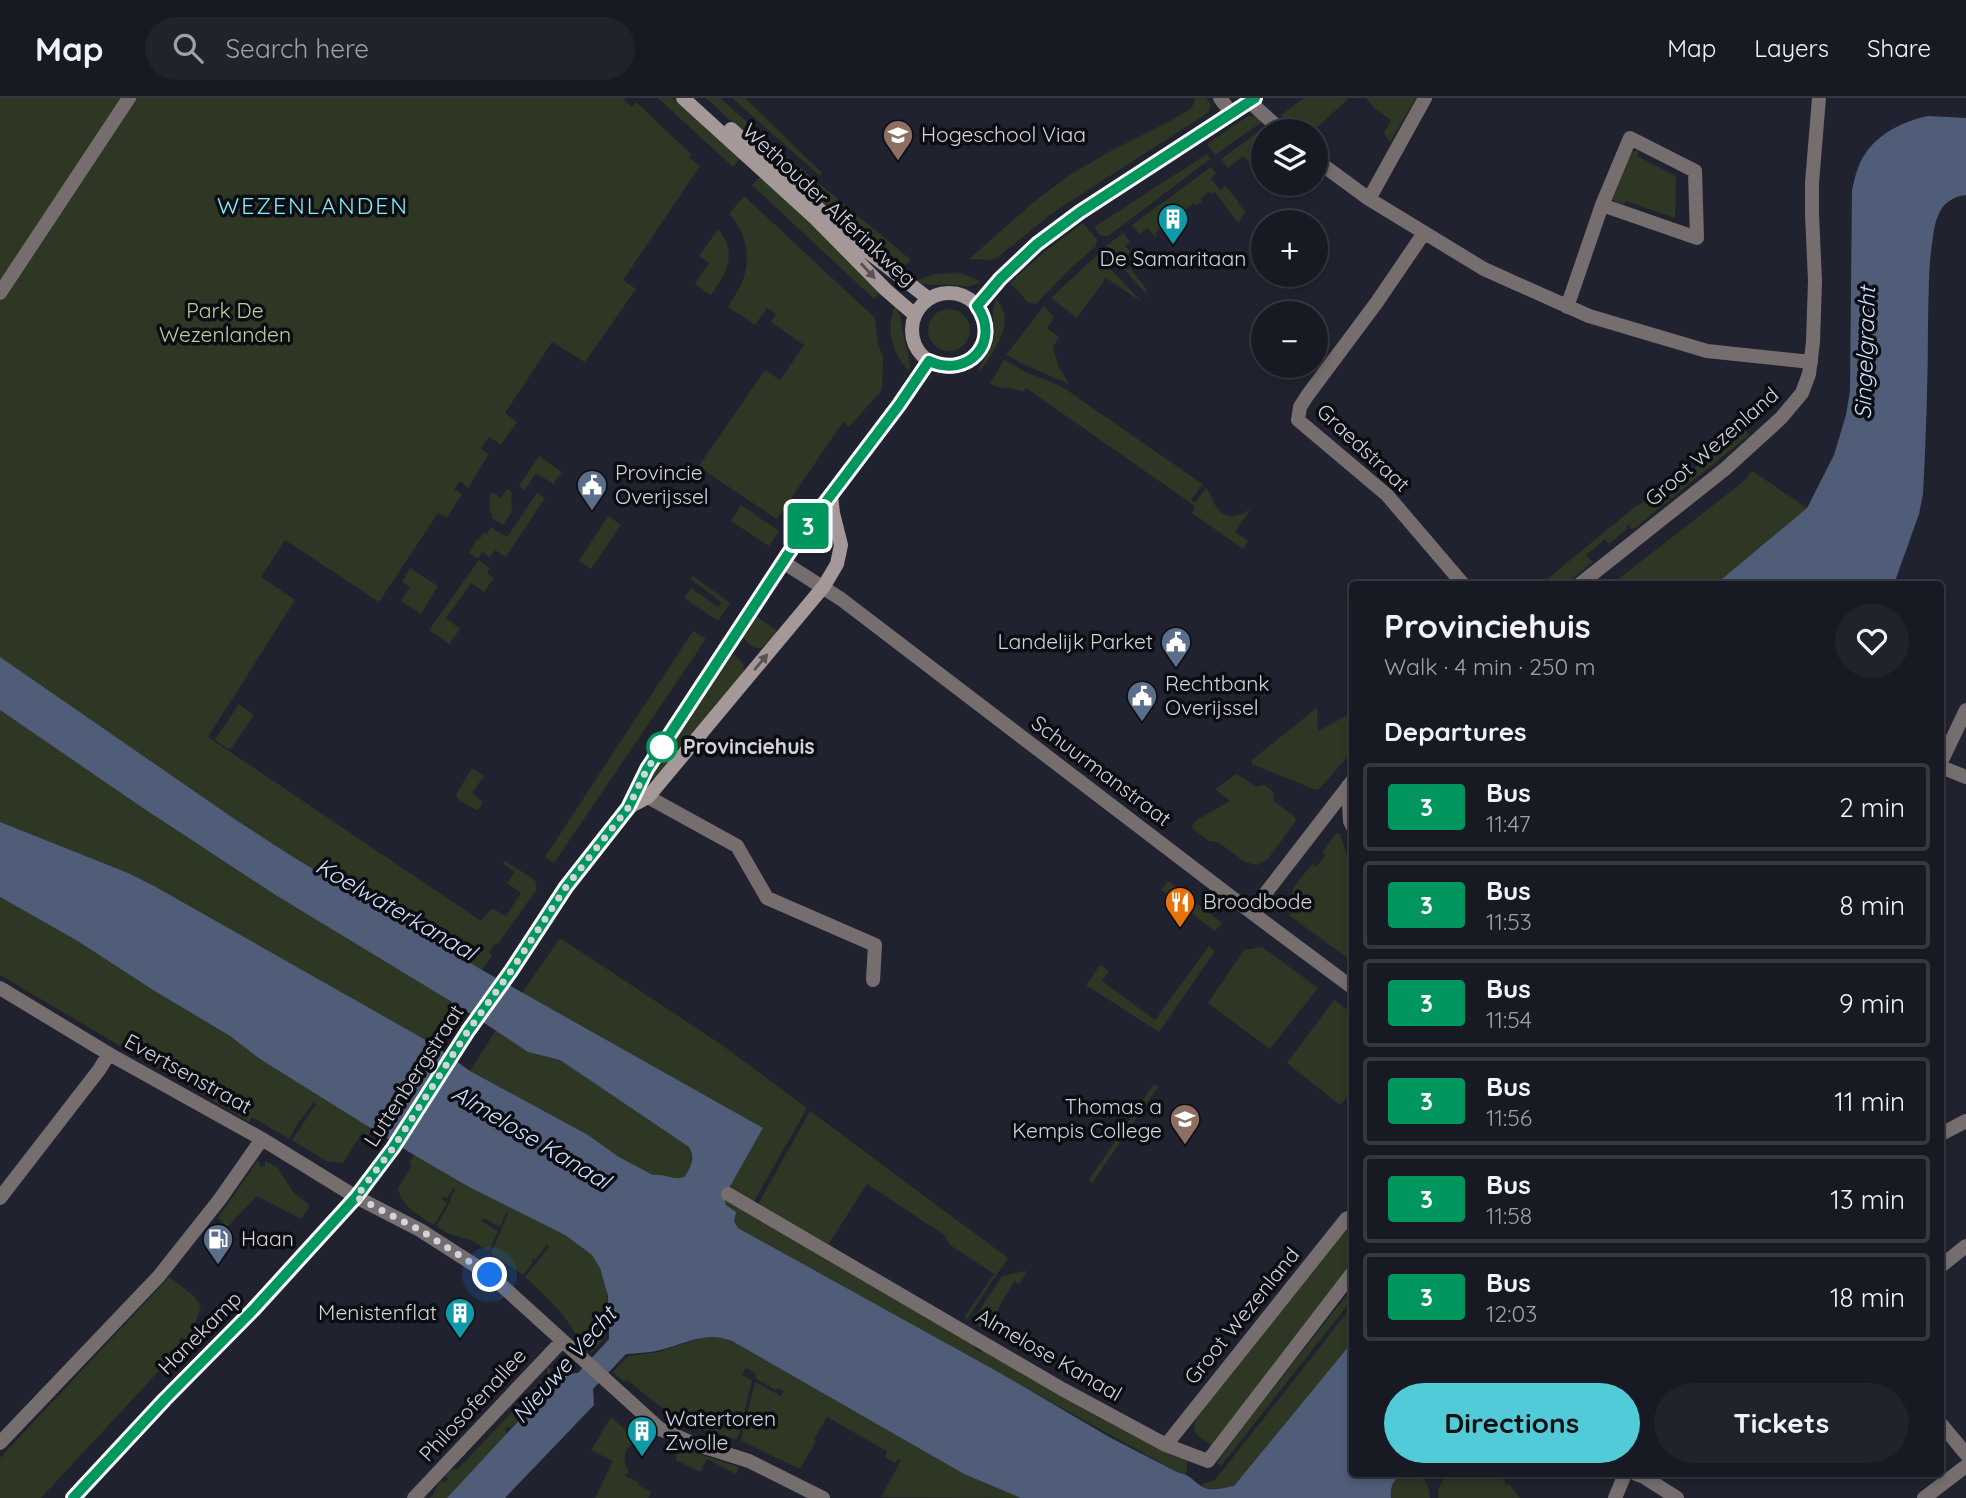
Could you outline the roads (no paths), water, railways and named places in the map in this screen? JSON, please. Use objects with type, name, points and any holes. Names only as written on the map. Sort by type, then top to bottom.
[{"type":"main road","name":"Wethouder Alferinkweg","points":[[683,98],[815,218],[894,298],[915,315]]},
{"type":"main road","name":"Wethouder Alferinkweg","points":[[697,98],[854,241],[929,299]]},
{"type":"main road","points":[[977,306],[1000,279],[1037,244],[1080,212],[1253,100]]},
{"type":"main road","points":[[939,295],[959,295],[969,299],[983,315],[986,335],[977,354],[969,361],[949,367],[929,361],[915,345],[912,325],[915,315],[929,299],[939,295]]},
{"type":"main road","name":"Luttenbergstraat","points":[[356,1197],[393,1148],[452,1055],[566,887],[628,808],[647,769],[783,562],[929,361]]},
{"type":"main road","name":"Luttenbergstraat","points":[[628,808],[648,796],[824,586],[837,565],[841,545],[831,496]]},
{"type":"main road","name":"Hanekamp","points":[[73,1498],[263,1299],[356,1197]]},
{"type":"street","points":[[0,293],[129,98]]},
{"type":"street","points":[[1220,98],[1232,114]]},
{"type":"street","points":[[1369,198],[1425,98]]},
{"type":"street","name":"Groot Wezenland","points":[[1584,581],[1725,469],[1781,418],[1802,393],[1809,374],[1813,342],[1815,281],[1812,183],[1819,98]]},
{"type":"street","points":[[1253,100],[1271,119]]},
{"type":"street","points":[[1567,307],[1602,205],[1630,138],[1695,171],[1697,238],[1602,205]]},
{"type":"street","points":[[1328,169],[1369,198],[1484,269],[1589,316],[1707,351],[1811,362]]},
{"type":"street","name":"Graedstraat","points":[[1424,233],[1307,396],[1300,407],[1298,420],[1387,495],[1460,581]]},
{"type":"street","points":[[783,562],[824,586]]},
{"type":"street","name":"Schuurmanstraat","points":[[824,586],[1349,985]]},
{"type":"street","points":[[1944,758],[1966,710]]},
{"type":"street","points":[[1944,766],[1966,777]]},
{"type":"street","points":[[1251,912],[1349,784]]},
{"type":"street","points":[[648,796],[737,846],[767,898],[875,945],[873,980]]},
{"type":"street","name":"Evertsenstraat","points":[[0,988],[109,1054],[262,1139],[356,1197],[420,1230],[490,1275],[660,1429],[692,1443],[749,1461],[823,1498]]},
{"type":"street","points":[[0,1198],[109,1054]]},
{"type":"street","points":[[1944,1133],[1966,1121]]},
{"type":"street","points":[[0,1443],[159,1276],[220,1199],[262,1139]]},
{"type":"street","name":"Almelose Kanaal","points":[[728,1194],[1062,1389],[1166,1445],[1208,1461],[1349,1277]]},
{"type":"street","name":"Groot Wezenland","points":[[1166,1445],[1349,1218]]},
{"type":"street","points":[[1944,1264],[1966,1246]]},
{"type":"street","name":"Philosofenallee","points":[[414,1498],[562,1341]]},
{"type":"street","points":[[1924,1498],[1965,1466],[1944,1429]]},
{"type":"street","points":[[1615,1498],[1624,1477]]},
{"type":"street","points":[[1643,1477],[1677,1498]]},
{"type":"water","name":"Singelgracht","points":[[1928,116],[1966,118],[1966,195],[1945,204],[1934,229],[1929,280],[1923,494],[1919,514],[1895,581],[1720,581],[1807,508],[1834,455],[1850,391],[1852,190],[1856,173],[1870,148],[1886,133],[1906,122]]},
{"type":"water","points":[[0,657],[293,857],[482,970],[763,1128],[724,1197],[726,1205],[736,1212],[734,1221],[738,1228],[1000,1373],[1111,1438],[1188,1476],[1205,1488],[1234,1486],[1349,1346],[1349,1477],[1398,1477],[1393,1484],[1391,1498],[1021,1498],[964,1474],[732,1341],[704,1337],[656,1351],[626,1354],[593,1389],[594,1405],[505,1498],[447,1498],[562,1374],[578,1373],[609,1339],[608,1296],[600,1268],[592,1255],[565,1235],[469,1187],[414,1155],[76,940],[0,897],[0,822],[154,886],[431,1043],[470,1071],[588,1135],[619,1157],[653,1175],[684,1177],[692,1162],[689,1147],[560,1060],[528,1052],[457,1005],[274,894],[0,710]]},
{"type":"place","name":"Hogeschool Viaa","points":[[898,162]]},
{"type":"place","name":"De Samaritaan","points":[[1173,246]]},
{"type":"place","name":"Provincie Overijssel","points":[[592,512]]},
{"type":"place","name":"Landelijk Parket","points":[[1176,669]]},
{"type":"place","name":"Rechtbank Overijssel","points":[[1142,723]]},
{"type":"place","name":"Provinciehuis","points":[[662,747]]},
{"type":"place","name":"Broodbode","points":[[1180,929]]},
{"type":"place","name":"Thomas a Kempis College","points":[[1185,1146]]},
{"type":"place","name":"Haan","points":[[218,1266]]},
{"type":"place","name":"Menistenflat","points":[[460,1340]]},
{"type":"place","name":"Watertoren Zwolle","points":[[642,1458]]},
{"type":"district","name":"WEZENLANDEN","points":[[313,206]]},
{"type":"park label","name":"Park De Wezenlanden","points":[[225,323]]},
{"type":"water label","name":"Koelwaterkanaal","points":[[396,909]]},
{"type":"water label","name":"Nieuwe Vecht","points":[[564,1365]]}]
